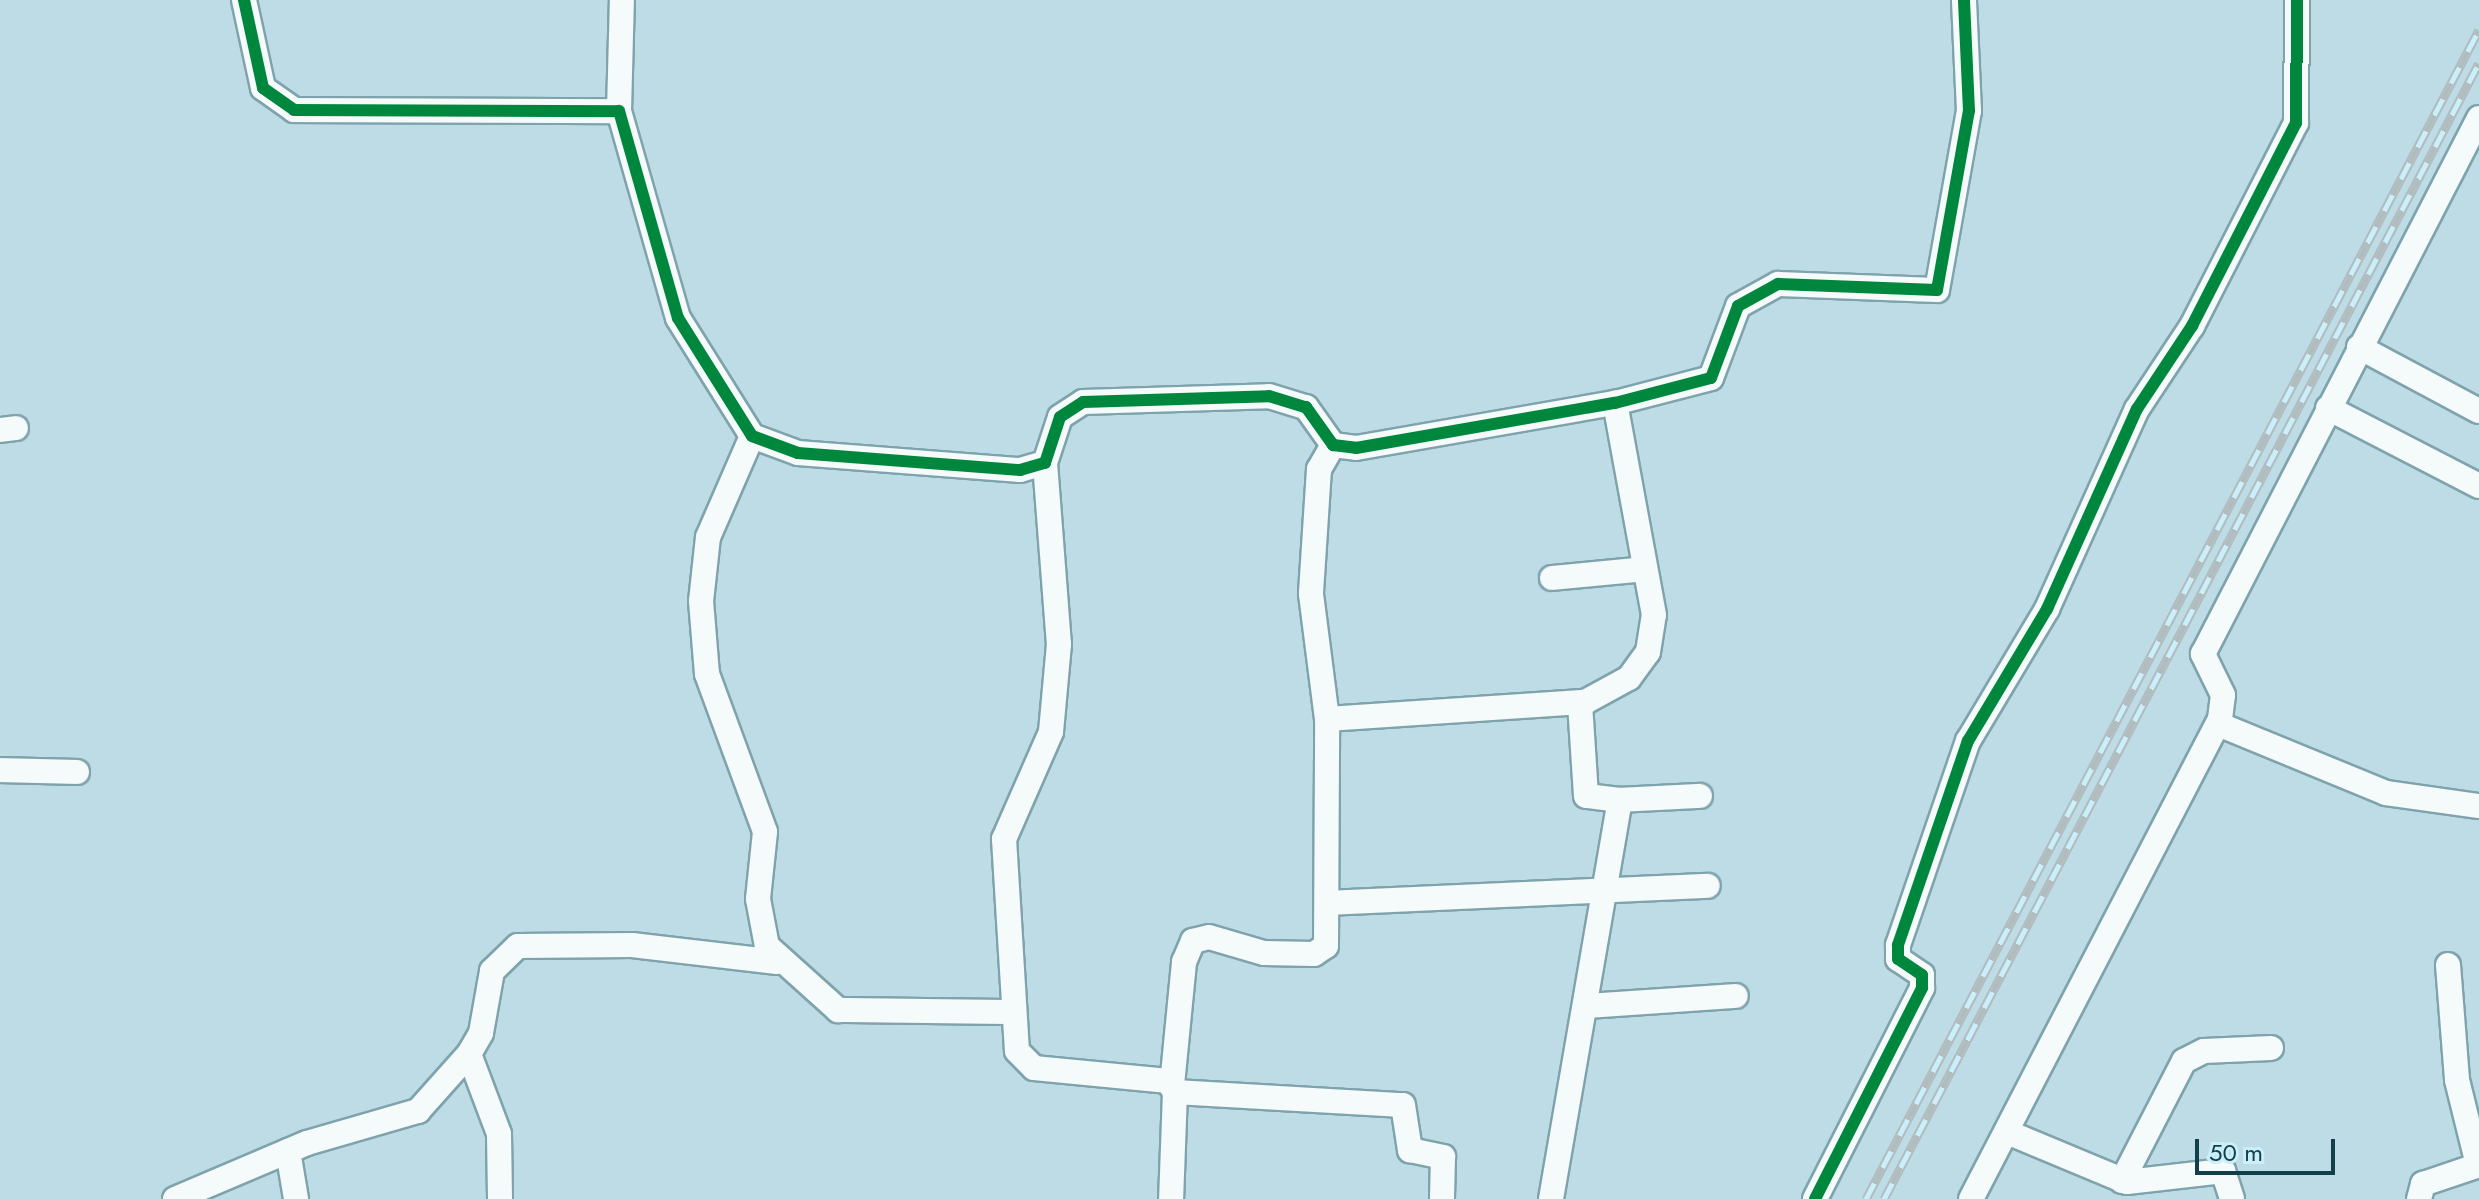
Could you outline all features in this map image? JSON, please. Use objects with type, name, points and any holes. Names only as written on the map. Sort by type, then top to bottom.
[{"type":"street","points":[[244,0],[263,88],[294,110],[619,111]]},
{"type":"street","points":[[622,0],[619,111],[678,318],[752,436],[798,453],[1020,470],[1045,463]]},
{"type":"street","points":[[1333,445],[1356,448],[1615,403],[1711,378],[1738,306],[1759,289],[1815,282],[1940,287],[1969,111],[1964,0]]},
{"type":"street","points":[[1815,1199],[1922,988],[1922,975],[1898,959],[1898,945],[1968,741],[2047,609],[2137,409],[2192,326],[2296,123],[2297,0]]},
{"type":"street","points":[[1971,1199],[2218,724],[2224,701],[2203,654],[2479,118]]},
{"type":"street","points":[[2359,347],[2479,411]]},
{"type":"street","points":[[1333,445],[1316,414],[1269,396],[1101,400],[1060,417],[1045,463],[1059,644],[1051,732],[1004,839],[1017,1051],[1034,1068],[1174,1089],[1403,1105],[1410,1150],[1443,1157],[1442,1199]]},
{"type":"street","points":[[1327,719],[1580,703],[1608,695],[1648,652],[1654,615],[1615,403]]},
{"type":"street","points":[[2328,408],[2479,486]]},
{"type":"street","points":[[752,436],[708,537],[702,632],[707,674],[760,808],[760,917],[777,962],[838,1010],[1014,1012]]},
{"type":"street","points":[[1171,1199],[1174,1089],[1184,962],[1193,941],[1209,937],[1264,953],[1321,953],[1327,903],[1327,719],[1311,594],[1317,480],[1333,445]]},
{"type":"street","points":[[1552,578],[1645,569]]},
{"type":"street","points":[[1580,703],[1586,796],[1620,800],[1700,796]]},
{"type":"street","points":[[2218,724],[2386,793],[2479,806]]},
{"type":"street","points":[[0,770],[77,772]]},
{"type":"street","points":[[1551,1199],[1588,1006],[1620,800]]},
{"type":"street","points":[[1327,903],[1607,895],[1708,886]]},
{"type":"street","points":[[175,1199],[288,1151],[418,1111],[469,1054],[481,1033],[492,971],[518,946],[632,945],[777,962]]},
{"type":"street","points":[[2419,1199],[2423,1184],[2478,1165],[2457,1080],[2448,965]]},
{"type":"street","points":[[1588,1006],[1736,996]]},
{"type":"street","points":[[2122,1181],[2184,1061],[2204,1051],[2271,1048]]},
{"type":"street","points":[[469,1054],[499,1134],[500,1199]]},
{"type":"street","points":[[2007,1132],[2122,1181],[2223,1171],[2232,1199]]},
{"type":"street","points":[[288,1151],[296,1199]]},
{"type":"railway","points":[[1866,1199],[2479,30]]},
{"type":"railway","points":[[1884,1199],[2479,63]]},
{"type":"cycle path","points":[[244,0],[263,88],[294,110],[619,111],[678,318],[752,436],[798,453],[1020,470],[1045,463],[1060,417],[1083,402],[1269,396],[1306,407],[1333,445],[1356,448],[1615,403],[1711,378],[1738,306],[1778,284],[1937,290],[1969,111],[1964,0]]},
{"type":"cycle path","points":[[1815,1199],[1922,988],[1922,975],[1898,959],[1898,945],[1968,741],[2047,609],[2137,409],[2192,326],[2296,123],[2297,0]]}]
